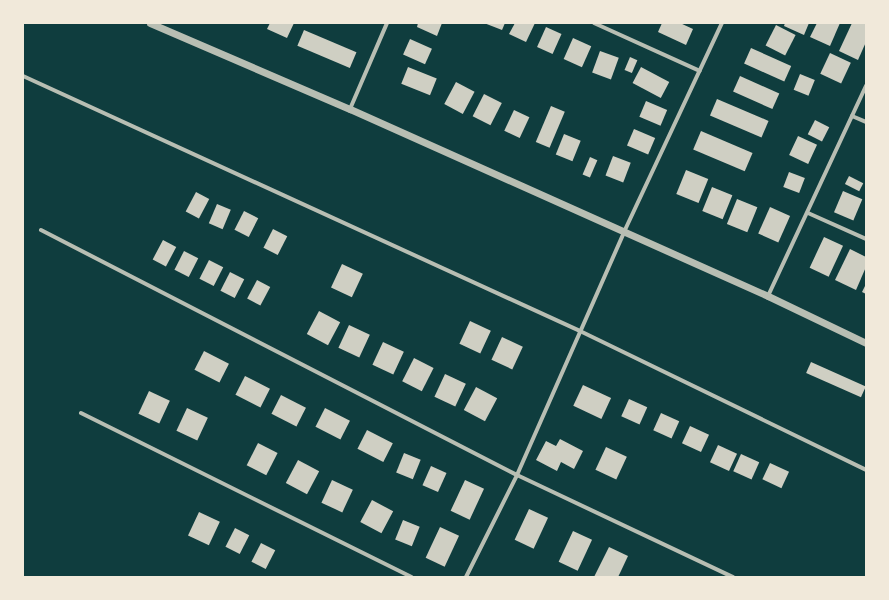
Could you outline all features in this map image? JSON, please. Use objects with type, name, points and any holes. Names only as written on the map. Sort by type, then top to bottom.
[{"type":"street","points":[[150,23],[350,108],[768,296],[866,343]]},
{"type":"street","points":[[350,108],[387,23]]},
{"type":"street","points":[[594,23],[700,70]]},
{"type":"street","points":[[466,577],[517,475],[624,232],[722,23]]},
{"type":"street","points":[[23,76],[580,332],[866,470]]},
{"type":"street","points":[[768,296],[866,86]]},
{"type":"street","points":[[852,116],[866,122]]},
{"type":"street","points":[[808,213],[866,239]]},
{"type":"street","points":[[41,230],[517,475],[733,577]]},
{"type":"street","points":[[82,413],[412,577]]},
{"type":"building","points":[[270,23],[294,23],[287,38],[267,29]]},
{"type":"building","points":[[418,23],[442,23],[437,36],[417,27]]},
{"type":"building","points":[[484,23],[505,23],[502,30]]},
{"type":"building","points":[[515,23],[535,23],[526,42],[509,34]]},
{"type":"building","points":[[662,23],[680,23],[693,29],[686,45],[658,32]]},
{"type":"building","points":[[785,23],[809,23],[804,35],[784,26]]},
{"type":"building","points":[[817,23],[840,23],[830,46],[810,37]]},
{"type":"building","points":[[852,23],[866,23],[866,42],[858,60],[839,51]]},
{"type":"building","points":[[776,25],[796,35],[785,55],[766,45]]},
{"type":"building","points":[[546,27],[562,34],[553,54],[537,47]]},
{"type":"building","points":[[304,30],[356,52],[350,68],[297,46]]},
{"type":"building","points":[[573,38],[591,46],[582,67],[564,59]]},
{"type":"building","points":[[410,39],[432,49],[425,64],[403,55]]},
{"type":"building","points":[[751,48],[791,66],[784,81],[744,64]]},
{"type":"building","points":[[600,51],[619,58],[611,79],[592,73]]},
{"type":"building","points":[[830,53],[851,63],[841,84],[820,74]]},
{"type":"building","points":[[630,57],[637,60],[632,73],[625,70]]},
{"type":"building","points":[[408,67],[437,79],[430,95],[401,84]]},
{"type":"building","points":[[641,67],[669,82],[661,98],[633,83]]},
{"type":"building","points":[[800,74],[815,80],[808,96],[794,90]]},
{"type":"building","points":[[740,76],[779,93],[772,109],[733,92]]},
{"type":"building","points":[[456,82],[475,92],[463,114],[444,104]]},
{"type":"building","points":[[484,94],[502,103],[490,125],[473,116]]},
{"type":"building","points":[[717,99],[769,121],[762,137],[710,116]]},
{"type":"building","points":[[646,101],[667,110],[661,126],[639,117]]},
{"type":"building","points":[[551,106],[565,112],[550,148],[536,142]]},
{"type":"building","points":[[514,110],[529,117],[520,138],[504,131]]},
{"type":"building","points":[[815,120],[829,127],[822,142],[808,134]]},
{"type":"building","points":[[634,129],[655,138],[648,155],[627,146]]},
{"type":"building","points":[[701,131],[753,153],[745,171],[693,149]]},
{"type":"building","points":[[564,134],[581,141],[572,161],[556,154]]},
{"type":"building","points":[[798,136],[817,145],[808,164],[789,155]]},
{"type":"building","points":[[613,156],[631,163],[623,182],[605,176]]},
{"type":"building","points":[[590,157],[597,160],[590,178],[583,174]]},
{"type":"building","points":[[686,170],[708,179],[699,203],[676,194]]},
{"type":"building","points":[[789,172],[805,178],[799,193],[783,187]]},
{"type":"building","points":[[849,176],[863,183],[859,191],[845,184]]},
{"type":"building","points":[[712,187],[732,195],[723,219],[702,211]]},
{"type":"building","points":[[843,191],[862,199],[853,220],[834,212]]},
{"type":"building","points":[[196,192],[209,199],[199,218],[186,211]]},
{"type":"building","points":[[737,199],[757,207],[747,232],[727,224]]},
{"type":"building","points":[[217,204],[231,210],[223,229],[209,223]]},
{"type":"building","points":[[770,207],[790,216],[778,242],[758,233]]},
{"type":"building","points":[[244,211],[258,218],[249,237],[234,230]]},
{"type":"building","points":[[273,229],[287,236],[278,255],[263,248]]},
{"type":"building","points":[[824,237],[843,246],[829,277],[810,268]]},
{"type":"building","points":[[163,240],[176,247],[166,266],[153,259]]},
{"type":"building","points":[[850,249],[866,257],[866,267],[856,290],[835,280]]},
{"type":"building","points":[[184,251],[198,258],[189,277],[174,270]]},
{"type":"building","points":[[209,260],[223,267],[214,286],[199,279]]},
{"type":"building","points":[[342,264],[363,274],[352,297],[331,288]]},
{"type":"building","points":[[230,272],[244,279],[235,298],[220,291]]},
{"type":"building","points":[[257,280],[270,287],[260,306],[247,299]]},
{"type":"building","points":[[866,284],[866,294],[862,292]]},
{"type":"building","points":[[319,311],[340,322],[328,345],[307,334]]},
{"type":"building","points":[[470,321],[491,331],[480,353],[459,344]]},
{"type":"building","points":[[349,325],[370,335],[359,357],[338,348]]},
{"type":"building","points":[[502,337],[523,347],[512,369],[491,360]]},
{"type":"building","points":[[383,342],[404,352],[393,374],[372,365]]},
{"type":"building","points":[[204,351],[229,364],[219,382],[194,370]]},
{"type":"building","points":[[414,358],[434,368],[422,391],[402,381]]},
{"type":"building","points":[[811,362],[866,386],[861,397],[806,373]]},
{"type":"building","points":[[445,374],[466,384],[455,406],[434,397]]},
{"type":"building","points":[[245,376],[270,389],[260,407],[235,395]]},
{"type":"building","points":[[583,385],[611,398],[601,419],[573,406]]},
{"type":"building","points":[[476,387],[497,398],[485,421],[464,410]]},
{"type":"building","points":[[149,391],[170,401],[159,423],[138,414]]},
{"type":"building","points":[[281,395],[306,408],[296,426],[271,414]]},
{"type":"building","points":[[629,399],[647,407],[640,424],[621,416]]},
{"type":"building","points":[[187,408],[208,418],[197,440],[176,431]]},
{"type":"building","points":[[325,408],[350,421],[340,439],[315,427]]},
{"type":"building","points":[[661,413],[679,421],[672,438],[653,430]]},
{"type":"building","points":[[690,426],[709,435],[701,452],[682,443]]},
{"type":"building","points":[[367,430],[393,443],[383,462],[357,449]]},
{"type":"building","points":[[560,439],[583,451],[574,469],[561,462],[557,471],[536,460],[546,441],[556,446]]},
{"type":"building","points":[[258,443],[278,453],[266,475],[247,465]]},
{"type":"building","points":[[718,445],[737,454],[729,471],[710,462]]},
{"type":"building","points":[[606,447],[627,457],[616,479],[595,470]]},
{"type":"building","points":[[404,453],[421,460],[413,479],[396,472]]},
{"type":"building","points":[[741,454],[759,462],[752,479],[733,471]]},
{"type":"building","points":[[298,460],[319,471],[307,494],[286,483]]},
{"type":"building","points":[[770,463],[789,472],[781,488],[762,479]]},
{"type":"building","points":[[431,466],[447,473],[438,492],[422,485]]},
{"type":"building","points":[[332,480],[353,490],[342,512],[321,503]]},
{"type":"building","points":[[465,480],[484,489],[470,520],[451,511]]},
{"type":"building","points":[[372,500],[393,511],[381,533],[360,522]]},
{"type":"building","points":[[529,509],[548,518],[534,549],[515,540]]},
{"type":"building","points":[[199,512],[220,522],[209,545],[188,536]]},
{"type":"building","points":[[403,520],[420,527],[412,546],[395,539]]},
{"type":"building","points":[[440,527],[459,536],[445,567],[426,558]]},
{"type":"building","points":[[235,528],[249,535],[240,554],[225,547]]},
{"type":"building","points":[[573,531],[592,540],[578,571],[559,562]]},
{"type":"building","points":[[261,543],[275,550],[266,569],[251,562]]},
{"type":"building","points":[[609,547],[628,556],[618,577],[594,577]]}]
